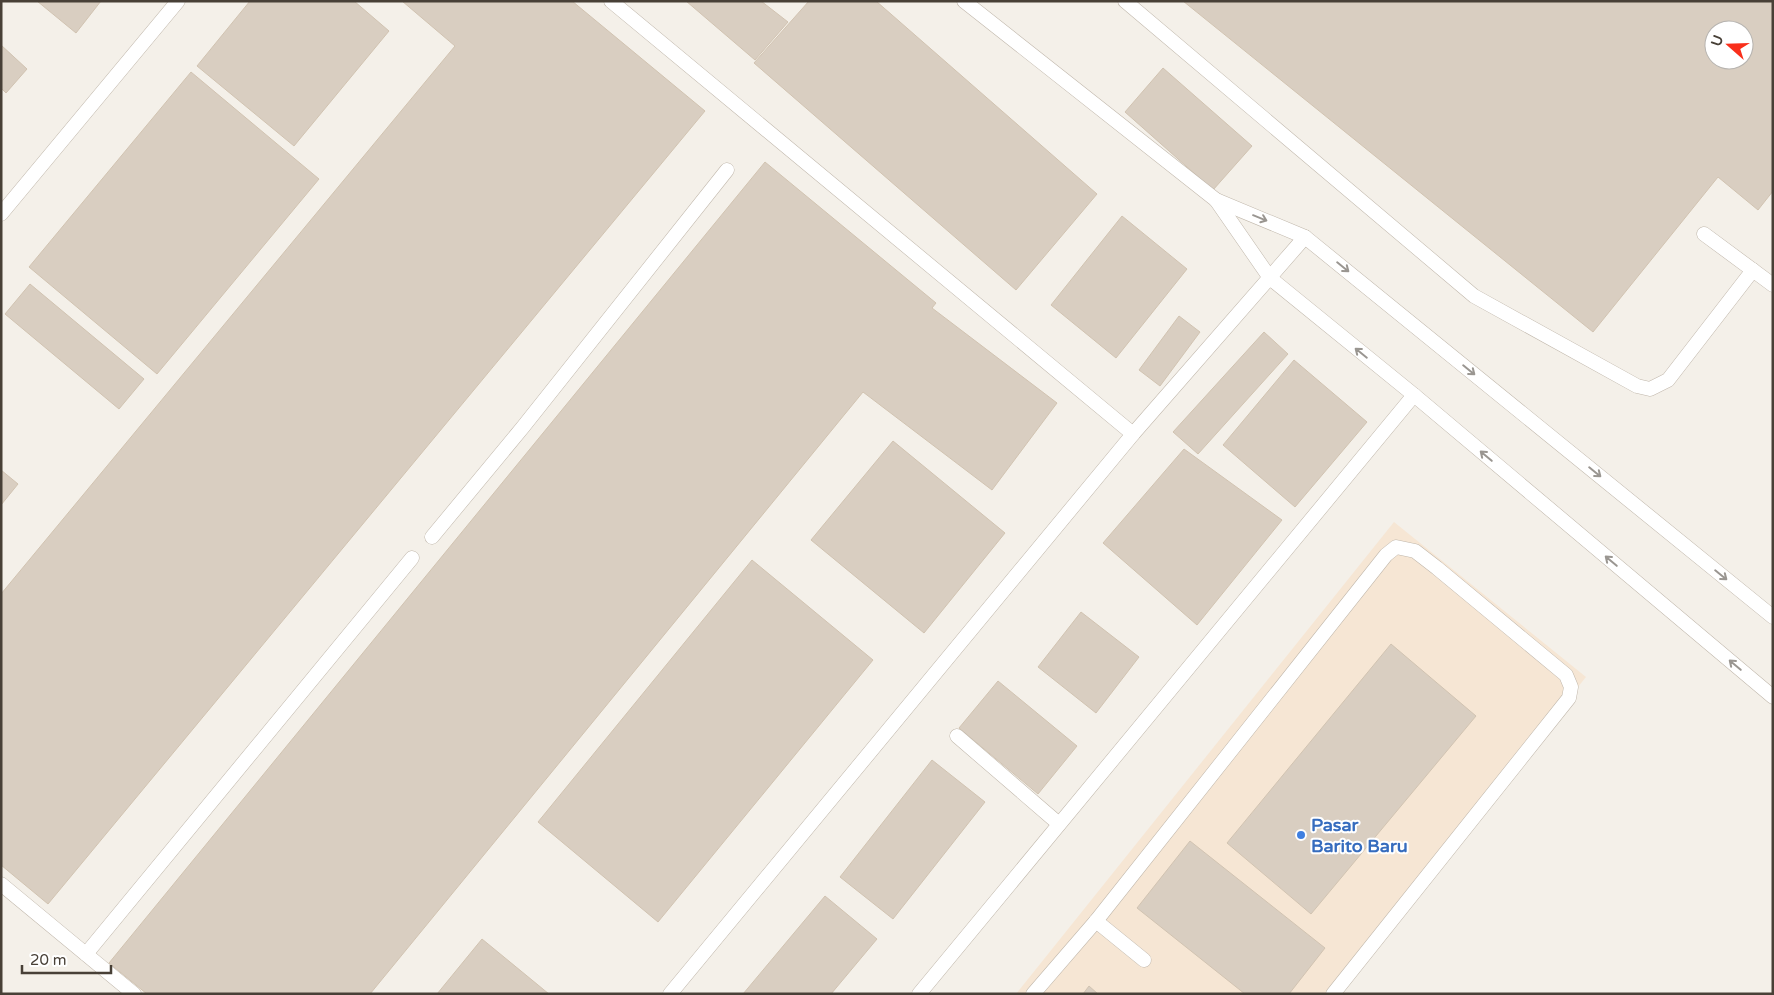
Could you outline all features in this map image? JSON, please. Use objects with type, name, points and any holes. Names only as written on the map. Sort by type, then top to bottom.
[{"type":"lane","points":[[1,214],[178,1]]},
{"type":"lane","points":[[611,1],[1133,434]]},
{"type":"lane","points":[[964,1],[1216,200],[1305,237],[1773,617]]},
{"type":"lane","points":[[1126,1],[1474,296],[1637,386],[1650,388],[1668,380],[1753,270]]},
{"type":"lane","points":[[432,537],[523,427],[728,170]]},
{"type":"lane","points":[[1216,200],[1270,278],[1414,395],[1773,697]]},
{"type":"lane","points":[[1704,234],[1773,285]]},
{"type":"lane","points":[[670,994],[1133,434],[1305,237]]},
{"type":"lane","points":[[919,994],[1414,395]]},
{"type":"lane","points":[[1033,994],[1096,921],[1386,555],[1396,548],[1415,551],[1566,674],[1571,687],[1569,698],[1333,994]]},
{"type":"lane","points":[[86,954],[412,558]]},
{"type":"lane","points":[[957,736],[1059,824]]},
{"type":"lane","points":[[1,884],[134,994]]},
{"type":"lane","points":[[1096,921],[1144,960]]},
{"type":"shaded area","name":"Pasar Barito Baru","points":[[1394,522],[1586,677],[1331,994],[1016,994]]},
{"type":"building","points":[[37,1],[101,1],[76,33]]},
{"type":"building","points":[[250,1],[354,1],[389,31],[294,146],[197,66]]},
{"type":"building","points":[[402,1],[572,1],[705,111],[48,904],[1,865],[1,594],[455,46]]},
{"type":"building","points":[[686,1],[761,1],[788,22],[755,60]]},
{"type":"building","points":[[809,1],[876,1],[1097,194],[1016,290],[754,63]]},
{"type":"building","points":[[1183,1],[1773,1],[1773,191],[1758,210],[1718,177],[1593,332]]},
{"type":"building","points":[[1,45],[27,69],[6,93],[1,88]]},
{"type":"building","points":[[1163,68],[1252,146],[1213,190],[1125,112]]},
{"type":"building","points":[[191,72],[319,179],[157,374],[29,267]]},
{"type":"building","points":[[765,162],[936,303],[932,308],[1057,403],[992,490],[863,392],[370,994],[147,994],[109,963]]},
{"type":"building","points":[[1122,216],[1187,269],[1116,358],[1051,305]]},
{"type":"building","points":[[30,284],[144,379],[119,409],[5,314]]},
{"type":"building","points":[[1179,316],[1200,332],[1160,386],[1139,370]]},
{"type":"building","points":[[1264,332],[1288,354],[1198,454],[1173,432]]},
{"type":"building","points":[[1294,360],[1367,422],[1295,507],[1223,445]]},
{"type":"building","points":[[893,441],[1005,533],[924,633],[811,540]]},
{"type":"building","points":[[1184,449],[1282,520],[1197,625],[1103,543]]},
{"type":"building","points":[[1,470],[18,484],[1,505]]},
{"type":"building","points":[[752,560],[873,660],[658,922],[538,822]]},
{"type":"building","points":[[1081,612],[1139,657],[1096,713],[1038,667]]},
{"type":"building","points":[[1391,644],[1476,716],[1311,914],[1227,843]]},
{"type":"building","points":[[998,681],[1077,746],[1038,794],[959,728]]},
{"type":"building","points":[[932,760],[985,802],[893,919],[840,877]]},
{"type":"building","points":[[1190,841],[1325,948],[1289,994],[1245,994],[1137,908]]},
{"type":"building","points":[[825,896],[877,939],[831,994],[743,994]]},
{"type":"building","points":[[482,939],[549,994],[437,994]]},
{"type":"building","points":[[1089,986],[1098,994],[1083,994]]},
{"type":"place","name":"Pasar Barito Baru","points":[[1301,835]]}]
